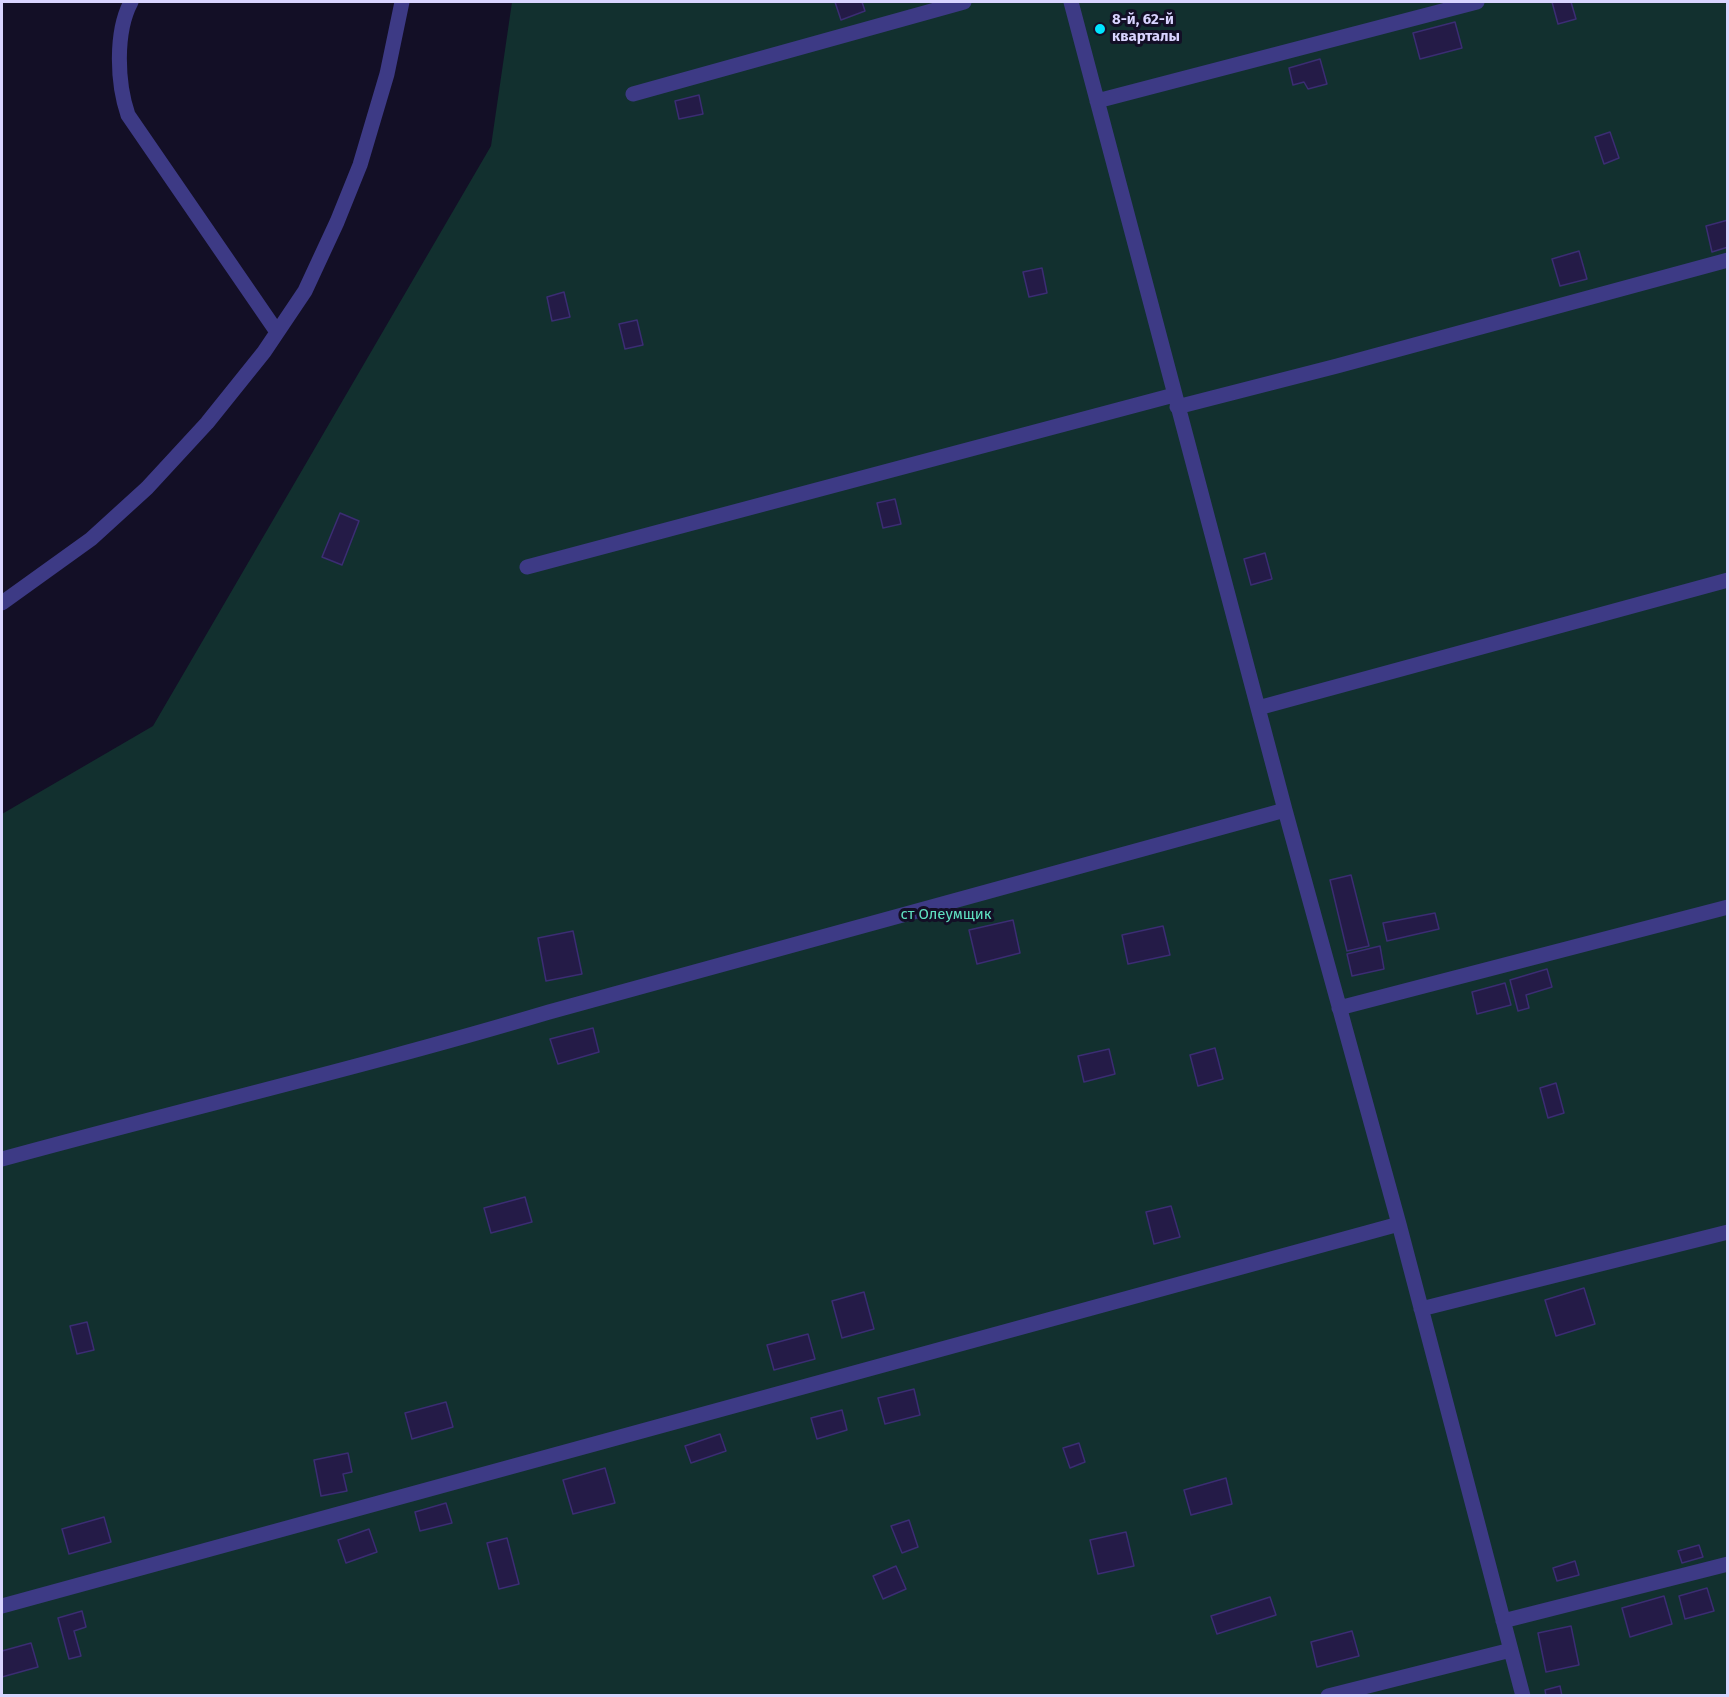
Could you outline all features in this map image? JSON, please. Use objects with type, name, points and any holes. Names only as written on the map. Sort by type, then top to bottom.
[{"type":"street","points":[[131,2],[122,35],[119,66],[123,99],[128,115],[277,332]]},
{"type":"street","points":[[2,603],[91,538],[147,488],[207,423],[264,352],[304,291],[337,222],[360,165],[387,74],[402,2]]},
{"type":"street","points":[[633,94],[964,2]]},
{"type":"street","points":[[1071,2],[1523,1695]]},
{"type":"street","points":[[1097,101],[1477,2]]},
{"type":"street","points":[[527,567],[1728,260]]},
{"type":"street","points":[[1258,708],[1728,580]]},
{"type":"street","points":[[2,1159],[161,1115],[453,1040],[1285,810]]},
{"type":"street","points":[[1339,1008],[1728,907]]},
{"type":"street","points":[[2,1606],[1399,1224]]},
{"type":"street","points":[[1421,1309],[1728,1232]]},
{"type":"street","points":[[1503,1621],[1728,1564]]},
{"type":"street","points":[[1328,1695],[1511,1650]]},
{"type":"green space","name":"ст Олеумщик","points":[[512,2],[1727,2],[1727,1695],[2,1695],[2,814],[153,726],[491,146]]},
{"type":"building","points":[[835,2],[862,2],[865,11],[841,20]]},
{"type":"building","points":[[1552,2],[1571,2],[1576,19],[1558,24]]},
{"type":"building","points":[[1455,22],[1462,48],[1420,59],[1413,33]]},
{"type":"building","points":[[1320,59],[1327,84],[1308,89],[1304,82],[1293,85],[1289,68]]},
{"type":"building","points":[[699,95],[703,114],[679,119],[675,101]]},
{"type":"building","points":[[1610,132],[1619,158],[1604,164],[1595,137]]},
{"type":"building","points":[[1728,220],[1728,247],[1712,252],[1706,226]]},
{"type":"building","points":[[1579,251],[1587,279],[1560,286],[1552,259]]},
{"type":"building","points":[[1042,268],[1047,293],[1029,297],[1023,272]]},
{"type":"building","points":[[564,292],[570,317],[552,321],[547,297]]},
{"type":"building","points":[[637,320],[643,345],[625,349],[619,324]]},
{"type":"building","points":[[895,499],[901,524],[883,528],[877,503]]},
{"type":"building","points":[[340,513],[359,521],[342,565],[322,557]]},
{"type":"building","points":[[1265,553],[1272,579],[1251,585],[1244,559]]},
{"type":"building","points":[[1351,875],[1369,946],[1347,951],[1330,880]]},
{"type":"building","points":[[1435,913],[1439,929],[1387,941],[1383,923]]},
{"type":"building","points":[[1013,920],[1020,953],[977,964],[969,930]]},
{"type":"building","points":[[1163,926],[1170,955],[1128,964],[1122,935]]},
{"type":"building","points":[[573,931],[582,974],[546,981],[538,938]]},
{"type":"building","points":[[1380,946],[1384,969],[1352,976],[1347,954]]},
{"type":"building","points":[[1547,969],[1552,987],[1526,995],[1529,1008],[1518,1011],[1510,980]]},
{"type":"building","points":[[1505,983],[1511,1005],[1477,1014],[1472,992]]},
{"type":"building","points":[[593,1028],[599,1052],[558,1064],[550,1039]]},
{"type":"building","points":[[1215,1048],[1223,1079],[1198,1086],[1190,1055]]},
{"type":"building","points":[[1109,1049],[1115,1074],[1084,1082],[1078,1056]]},
{"type":"building","points":[[1556,1083],[1564,1113],[1548,1118],[1540,1088]]},
{"type":"building","points":[[525,1197],[532,1222],[491,1233],[484,1208]]},
{"type":"building","points":[[1171,1206],[1180,1237],[1154,1244],[1146,1212]]},
{"type":"building","points":[[1584,1288],[1595,1324],[1556,1336],[1545,1300]]},
{"type":"building","points":[[864,1292],[874,1329],[842,1338],[832,1301]]},
{"type":"building","points":[[87,1322],[94,1350],[77,1354],[70,1326]]},
{"type":"building","points":[[808,1334],[815,1359],[774,1370],[767,1345]]},
{"type":"building","points":[[914,1389],[920,1415],[885,1424],[878,1398]]},
{"type":"building","points":[[446,1402],[453,1427],[412,1439],[405,1413]]},
{"type":"building","points":[[842,1410],[847,1430],[817,1439],[811,1418]]},
{"type":"building","points":[[720,1434],[726,1451],[691,1463],[685,1446]]},
{"type":"building","points":[[1079,1443],[1085,1462],[1070,1468],[1063,1448]]},
{"type":"building","points":[[348,1453],[352,1472],[343,1474],[347,1491],[321,1496],[314,1460]]},
{"type":"building","points":[[605,1468],[615,1503],[573,1514],[563,1480]]},
{"type":"building","points":[[1226,1478],[1232,1504],[1191,1515],[1184,1490]]},
{"type":"building","points":[[446,1503],[452,1523],[420,1531],[415,1512]]},
{"type":"building","points":[[104,1517],[111,1542],[69,1554],[62,1529]]},
{"type":"building","points":[[909,1520],[918,1547],[902,1553],[891,1526]]},
{"type":"building","points":[[369,1529],[377,1552],[346,1563],[338,1540]]},
{"type":"building","points":[[1126,1532],[1134,1566],[1098,1574],[1090,1540]]},
{"type":"building","points":[[507,1538],[519,1584],[499,1589],[487,1543]]},
{"type":"building","points":[[1699,1545],[1703,1557],[1682,1563],[1678,1551]]},
{"type":"building","points":[[1575,1561],[1579,1575],[1557,1581],[1553,1568]]},
{"type":"building","points":[[896,1566],[906,1589],[883,1599],[873,1576]]},
{"type":"building","points":[[1707,1588],[1714,1611],[1685,1619],[1679,1596]]},
{"type":"building","points":[[1664,1596],[1672,1624],[1630,1637],[1622,1608]]},
{"type":"building","points":[[1270,1597],[1276,1615],[1217,1634],[1211,1616]]},
{"type":"building","points":[[82,1611],[86,1627],[74,1631],[81,1656],[69,1659],[58,1618]]},
{"type":"building","points":[[1571,1626],[1579,1665],[1546,1672],[1538,1633]]},
{"type":"building","points":[[1352,1631],[1359,1656],[1317,1667],[1311,1642]]},
{"type":"building","points":[[31,1643],[38,1667],[2,1677],[2,1651]]},
{"type":"building","points":[[1560,1686],[1562,1696],[1546,1696],[1545,1690]]},
{"type":"place","name":"8-й, 62-й кварталы","points":[[1100,29]]}]
